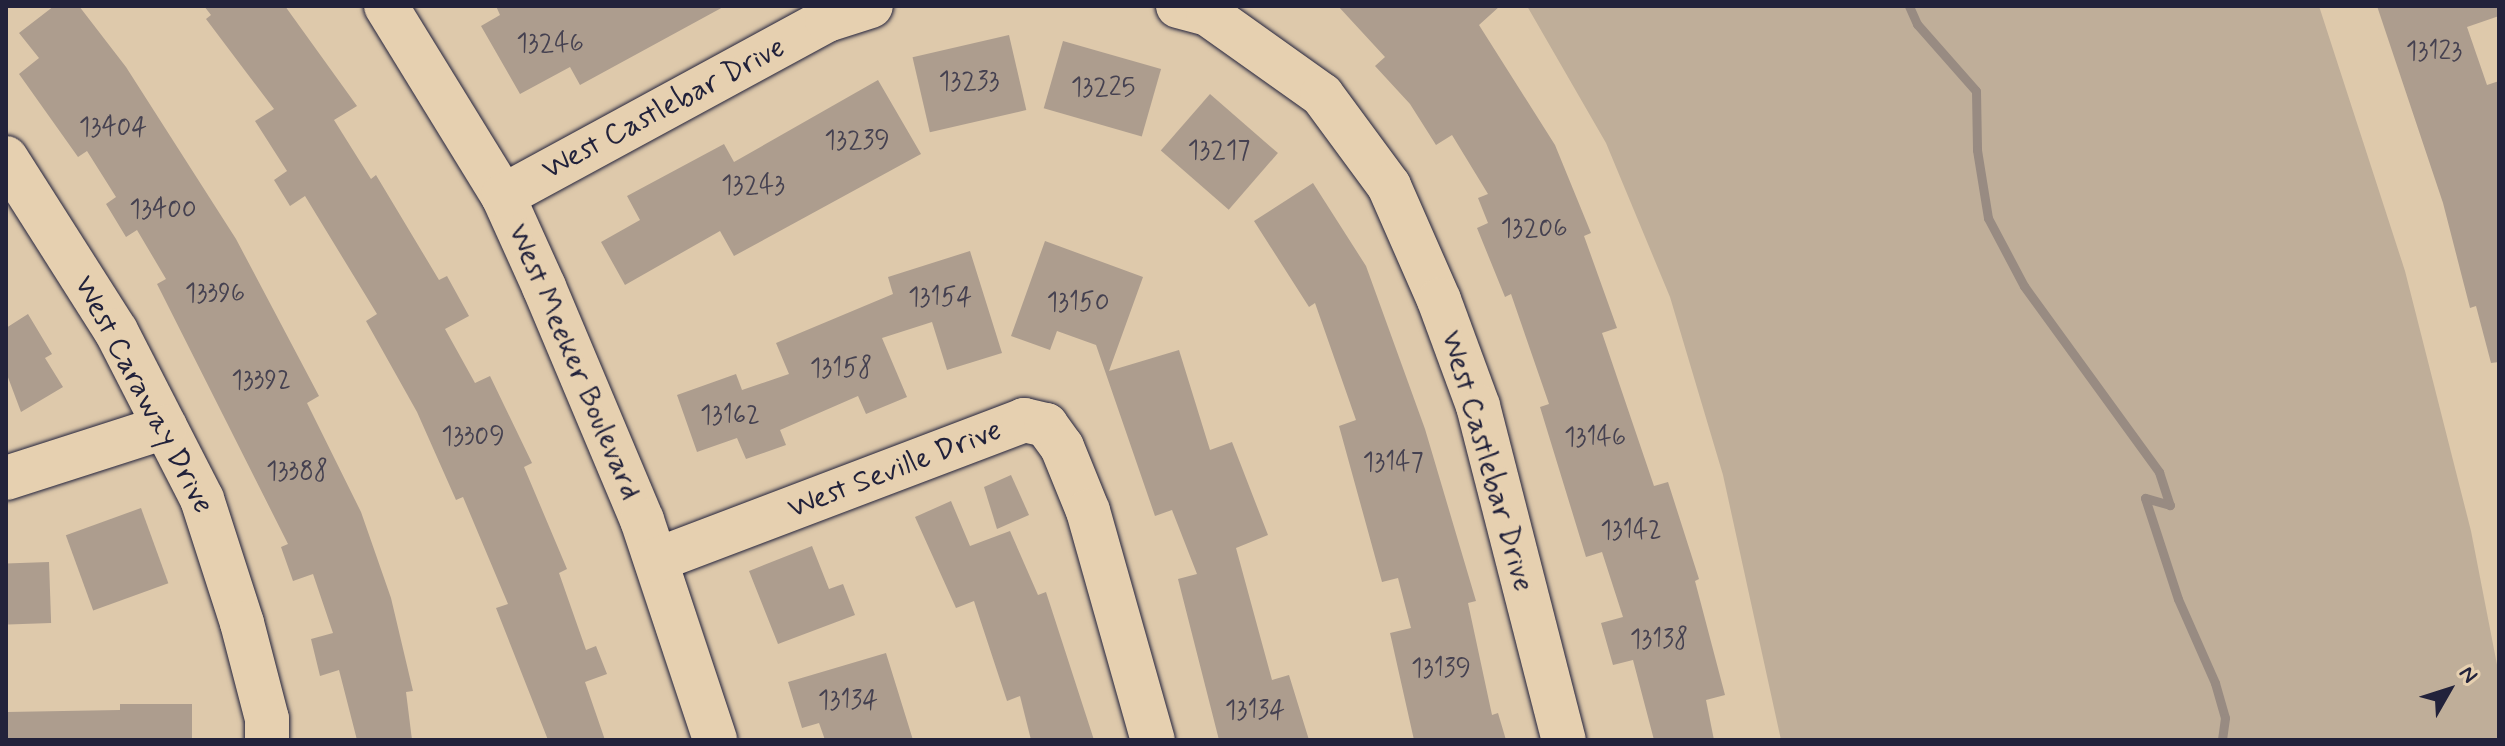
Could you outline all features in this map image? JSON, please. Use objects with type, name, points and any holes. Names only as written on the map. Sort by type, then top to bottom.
[{"type":"street","name":"West Meeker Boulevard","points":[[386,6],[503,196],[584,379],[656,560],[715,740]]},
{"type":"street","name":"West Castlebar Drive","points":[[503,196],[827,20],[871,6]]},
{"type":"street","name":"West Castlebar Drive","points":[[1178,6],[1208,14],[1322,95],[1389,186],[1439,300],[1478,406],[1564,740]]},
{"type":"street","name":"West Caraway Drive","points":[[6,158],[116,331],[211,527],[242,623],[267,719],[267,740]]},
{"type":"street","name":"West Seville Drive","points":[[656,560],[1024,420],[1046,425],[1062,447],[1088,511],[1153,740]]},
{"type":"street","points":[[6,478],[165,427]]},
{"type":"shaded area","points":[[1527,6],[2319,6],[2405,271],[2471,531],[2499,675],[2499,740],[1781,740],[1723,475],[1670,297],[1606,143]]},
{"type":"building","points":[[54,6],[79,6],[126,67],[236,239],[319,396],[307,403],[361,512],[391,598],[413,691],[406,692],[412,740],[357,740],[339,670],[320,676],[311,639],[333,633],[313,574],[293,581],[281,547],[288,544],[157,284],[166,279],[137,230],[126,237],[106,204],[116,197],[87,151],[78,157],[19,74],[39,58],[19,33]]},
{"type":"building","points":[[204,6],[285,6],[357,106],[334,120],[371,179],[376,175],[439,280],[447,276],[469,316],[445,329],[475,383],[490,376],[532,463],[524,467],[567,569],[559,573],[586,650],[596,646],[607,674],[585,682],[605,740],[548,740],[496,608],[508,604],[463,497],[456,500],[417,412],[366,321],[377,314],[305,196],[290,206],[274,180],[287,171],[255,121],[274,109],[206,19],[211,15]]},
{"type":"building","points":[[496,6],[725,6],[580,85],[570,67],[520,94],[481,26],[500,15]]},
{"type":"building","points":[[1338,6],[1500,6],[1479,25],[1555,145],[1591,233],[1584,236],[1617,328],[1602,333],[1654,486],[1668,482],[1699,579],[1695,581],[1725,695],[1706,700],[1714,740],[1654,740],[1633,660],[1613,665],[1601,623],[1623,617],[1602,552],[1586,557],[1540,407],[1549,404],[1511,294],[1505,297],[1477,228],[1488,223],[1478,198],[1488,194],[1452,135],[1436,145],[1410,104],[1375,66],[1385,57]]},
{"type":"building","points":[[2377,6],[2499,6],[2499,16],[2467,27],[2487,85],[2499,81],[2499,362],[2491,363],[2476,306],[2470,308],[2443,203]]},
{"type":"building","points":[[1009,35],[1026,110],[930,132],[913,57]]},
{"type":"building","points":[[1063,41],[1161,69],[1142,136],[1044,108]]},
{"type":"building","points":[[878,80],[921,154],[734,256],[720,231],[625,285],[601,242],[640,220],[627,196],[724,144],[734,162]]},
{"type":"building","points":[[1210,94],[1278,153],[1229,210],[1161,151]]},
{"type":"building","points":[[1313,183],[1366,266],[1425,429],[1476,601],[1468,603],[1492,715],[1498,713],[1506,740],[1414,740],[1390,633],[1411,628],[1398,578],[1382,582],[1339,426],[1356,420],[1315,303],[1309,307],[1254,221]]},
{"type":"building","points":[[1045,241],[1143,277],[1109,371],[1179,350],[1210,450],[1232,442],[1268,535],[1236,548],[1272,680],[1289,675],[1309,740],[1219,740],[1178,579],[1197,574],[1172,510],[1155,516],[1096,345],[1057,331],[1050,350],[1011,336]]},
{"type":"building","points":[[970,251],[1002,353],[947,370],[932,322],[882,338],[907,397],[866,414],[858,396],[780,430],[786,445],[746,459],[737,438],[697,452],[677,395],[736,374],[742,390],[789,374],[776,343],[893,294],[888,277]]},
{"type":"building","points":[[28,314],[52,354],[45,358],[63,387],[21,412],[6,372],[6,328]]},
{"type":"building","points":[[1011,475],[1029,515],[997,529],[984,487]]},
{"type":"building","points":[[951,501],[970,546],[1010,531],[1038,595],[1046,592],[1094,740],[1031,740],[1020,696],[1007,701],[974,601],[956,608],[915,517]]},
{"type":"building","points":[[141,508],[168,583],[93,611],[66,535]]},
{"type":"building","points":[[812,546],[829,589],[843,584],[855,615],[778,644],[749,571]]},
{"type":"building","points":[[49,562],[51,623],[8,624],[6,564]]},
{"type":"building","points":[[886,653],[913,740],[825,740],[819,723],[802,728],[788,682]]},
{"type":"building","points":[[120,704],[192,704],[192,740],[8,740],[7,712],[120,710]]},
{"type":"waterway","points":[[1909,6],[1917,24],[1976,91],[1977,150],[1988,218],[2024,286],[2159,472],[2170,505],[2145,498],[2178,599],[2215,683],[2225,718],[2222,740]]}]
